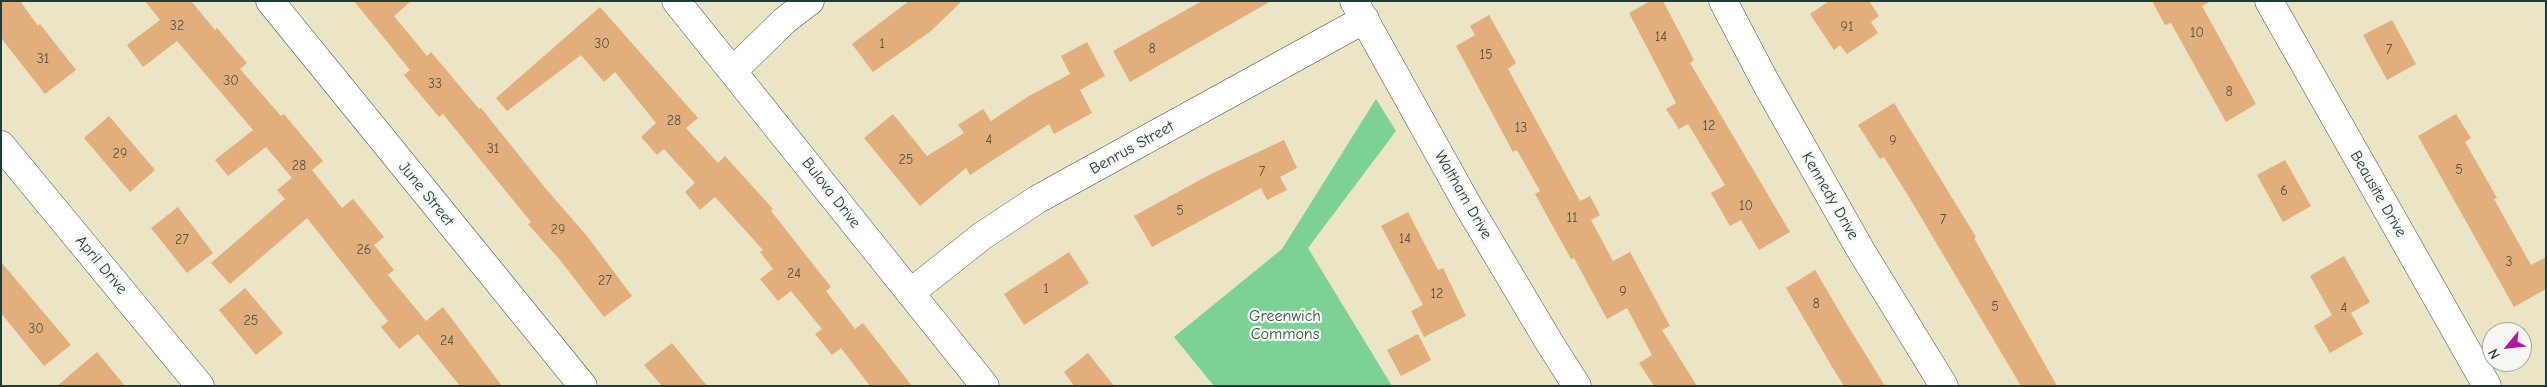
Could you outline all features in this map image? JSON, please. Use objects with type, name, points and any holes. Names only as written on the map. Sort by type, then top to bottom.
[{"type":"street","name":"June Street","points":[[270,1],[583,386]]},
{"type":"street","name":"Bulova Drive","points":[[676,1],[734,70],[985,386]]},
{"type":"street","points":[[734,70],[784,21],[810,1]]},
{"type":"street","name":"Beausite Drive","points":[[2269,1],[2487,386]]},
{"type":"street","name":"Kennedy Drive","points":[[1723,2],[1766,83],[1856,241],[1944,386]]},
{"type":"street","name":"Benrus Street","points":[[910,293],[982,236],[1038,199],[1360,10]]},
{"type":"street","name":"Waltham Drive","points":[[1360,10],[1467,204],[1549,342],[1578,386]]},
{"type":"street","name":"April Drive","points":[[1,145],[200,386]]},
{"type":"green space","name":"Greenwich Commons","points":[[1376,99],[1396,131],[1308,248],[1392,386],[1214,386],[1174,337],[1282,249]]},
{"type":"building","points":[[1,1],[20,1],[38,26],[40,24],[76,70],[45,94],[1,38]]},
{"type":"building","points":[[145,1],[191,1],[215,30],[217,28],[247,63],[240,69],[281,116],[284,114],[323,161],[312,170],[342,208],[353,199],[384,237],[374,245],[394,270],[388,275],[426,321],[443,307],[502,386],[460,386],[418,334],[399,349],[381,327],[388,321],[307,218],[230,284],[211,263],[285,199],[277,190],[292,178],[266,147],[228,176],[215,160],[253,130],[177,41],[143,67],[127,45],[160,20]]},
{"type":"building","points":[[354,1],[411,1],[394,16],[427,56],[431,52],[479,109],[481,108],[546,189],[587,236],[632,296],[604,317],[560,260],[528,224],[531,222],[443,114],[439,117],[404,75],[410,70]]},
{"type":"building","points":[[909,1],[962,1],[931,31],[873,72],[852,44]]},
{"type":"building","points":[[1202,1],[1271,1],[1130,82],[1113,51]]},
{"type":"building","points":[[1650,1],[1663,1],[1694,60],[1690,63],[1790,232],[1759,250],[1741,220],[1730,226],[1711,193],[1725,185],[1688,124],[1679,129],[1666,109],[1676,103],[1629,13]]},
{"type":"building","points":[[1829,1],[1869,1],[1879,16],[1871,22],[1878,33],[1847,54],[1840,45],[1834,50],[1810,14]]},
{"type":"building","points":[[2152,1],[2211,1],[2202,6],[2256,104],[2226,122],[2171,23],[2165,25]]},
{"type":"building","points":[[600,7],[698,118],[686,128],[718,163],[725,156],[773,209],[771,211],[831,287],[826,291],[855,329],[863,323],[912,386],[870,386],[841,348],[832,355],[815,334],[822,329],[791,291],[778,301],[760,279],[773,269],[760,252],[763,250],[715,197],[700,210],[685,192],[695,183],[664,149],[657,155],[641,137],[656,123],[615,72],[604,82],[581,55],[507,111],[496,98]]},
{"type":"building","points":[[1489,15],[1516,63],[1508,69],[1580,201],[1590,196],[1600,215],[1591,220],[1613,261],[1630,252],[1670,326],[1662,330],[1697,386],[1654,386],[1639,363],[1652,355],[1627,308],[1607,319],[1574,258],[1571,259],[1535,194],[1540,191],[1517,150],[1513,152],[1456,46],[1475,35],[1470,26]]},
{"type":"building","points":[[2392,20],[2416,64],[2387,80],[2363,35]]},
{"type":"building","points":[[1087,42],[1105,76],[1080,90],[1092,113],[1054,134],[1049,124],[970,175],[966,168],[920,206],[864,138],[893,114],[927,156],[964,133],[958,125],[983,109],[991,121],[1029,96],[1070,74],[1061,56]]},
{"type":"building","points":[[1894,103],[1976,237],[1974,238],[2057,386],[2021,386],[1884,157],[1880,159],[1858,125]]},
{"type":"building","points":[[2456,114],[2471,138],[2465,142],[2497,198],[2494,199],[2531,265],[2546,257],[2546,289],[2514,307],[2418,136]]},
{"type":"building","points":[[109,116],[155,170],[130,192],[84,138]]},
{"type":"building","points":[[1284,140],[1297,168],[1280,177],[1287,190],[1267,200],[1261,188],[1152,247],[1134,216],[1209,175]]},
{"type":"building","points":[[2285,160],[2311,206],[2283,222],[2257,175]]},
{"type":"building","points":[[178,207],[213,253],[187,273],[151,228]]},
{"type":"building","points":[[1408,212],[1438,270],[1443,268],[1466,316],[1424,337],[1411,311],[1423,305],[1381,226]]},
{"type":"building","points":[[1069,252],[1089,283],[1024,325],[1004,294]]},
{"type":"building","points":[[2344,256],[2370,302],[2351,313],[2363,334],[2330,353],[2314,326],[2332,315],[2310,276]]},
{"type":"building","points":[[1,262],[71,345],[44,366],[1,313]]},
{"type":"building","points":[[1815,270],[1885,386],[1844,386],[1831,365],[1786,288]]},
{"type":"building","points":[[245,288],[283,333],[256,355],[219,310]]},
{"type":"building","points":[[1418,334],[1431,360],[1401,376],[1387,350]]},
{"type":"building","points":[[672,343],[707,386],[662,386],[644,365]]},
{"type":"building","points":[[97,352],[125,386],[57,386]]},
{"type":"building","points":[[1088,353],[1114,386],[1074,386],[1064,372]]}]
